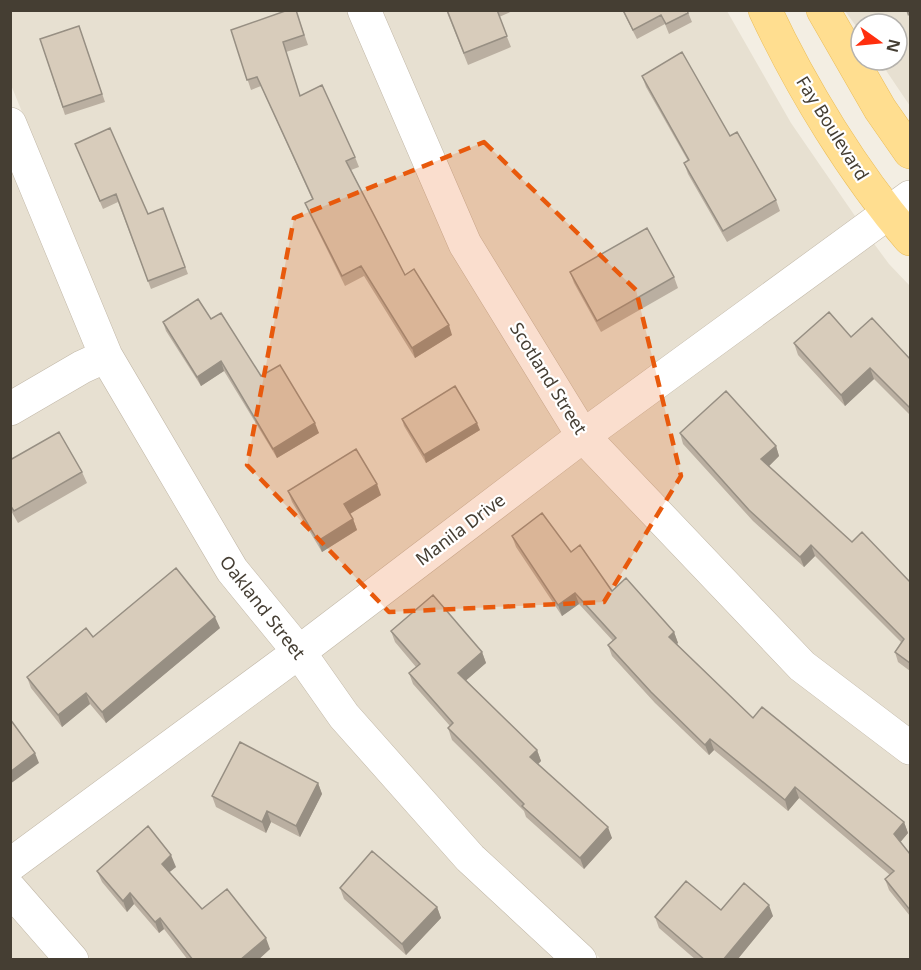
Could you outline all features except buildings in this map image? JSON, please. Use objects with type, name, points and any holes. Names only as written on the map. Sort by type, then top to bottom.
[{"type":"main road","name":"Fay Boulevard","points":[[765,10],[822,114],[898,204],[910,239]]},
{"type":"main road","points":[[823,10],[880,109],[910,152]]},
{"type":"street","name":"Scotland Street","points":[[364,10],[465,244],[583,436],[802,666],[910,748]]},
{"type":"street","name":"Oakland Street","points":[[10,124],[106,356],[232,570],[299,652],[344,717],[470,858],[580,960]]},
{"type":"street","name":"Manila Drive","points":[[10,865],[299,652],[583,436],[898,204]]},
{"type":"street","points":[[10,409],[82,367],[106,356]]},
{"type":"street","points":[[10,889],[72,960]]},
{"type":"highlighted area","points":[[484,142],[636,290],[681,476],[604,602],[389,612],[247,465],[294,218]]},
{"type":"shaded area","points":[[10,11],[348,11],[451,248],[563,432],[301,631],[245,563],[120,351],[11,85]]},
{"type":"shaded area","points":[[380,11],[727,11],[791,123],[855,216],[587,414],[479,238]]},
{"type":"shaded area","points":[[845,11],[910,11],[910,106],[887,72],[909,72],[909,12],[849,12],[849,16]]},
{"type":"shaded area","points":[[10,163],[87,349],[10,392]]},
{"type":"shaded area","points":[[872,241],[889,264],[910,286],[910,731],[813,657],[605,438]]},
{"type":"shaded area","points":[[100,375],[278,648],[11,846],[11,426]]},
{"type":"shaded area","points":[[582,456],[791,675],[910,766],[910,959],[601,959],[482,849],[356,709],[319,655]]},
{"type":"shaded area","points":[[295,672],[559,959],[91,959],[19,877]]},
{"type":"shaded area","points":[[11,910],[53,959],[11,959]]}]
